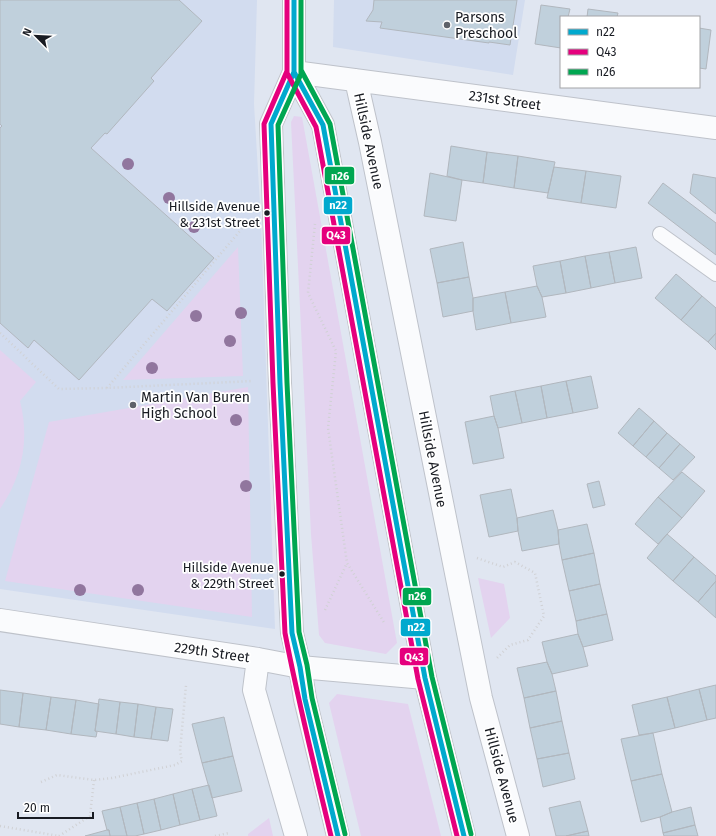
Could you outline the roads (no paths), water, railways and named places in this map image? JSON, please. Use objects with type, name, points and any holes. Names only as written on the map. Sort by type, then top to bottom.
[{"type":"main road","points":[[294,0],[294,72],[271,124],[280,390],[292,632],[305,699],[338,836]]},
{"type":"main road","points":[[294,72],[322,125],[425,678],[464,836]]},
{"type":"street","name":"231st Street","points":[[294,72],[716,128]]},
{"type":"street","name":"Hillside Avenue","points":[[356,80],[370,142],[481,698],[518,836]]},
{"type":"street","name":"229th Street","points":[[0,620],[258,659],[300,667],[425,678]]},
{"type":"street","points":[[258,659],[254,690],[296,836]]},
{"type":"lane","points":[[660,234],[716,274]]},
{"type":"place","name":"Parsons Preschool","points":[[447,25]]},
{"type":"place","name":"Hillside Avenue & 231st Street","points":[[267,213]]},
{"type":"place","name":"Martin Van Buren High School","points":[[133,405]]},
{"type":"place","name":"Hillside Avenue & 229th Street","points":[[282,574]]}]
